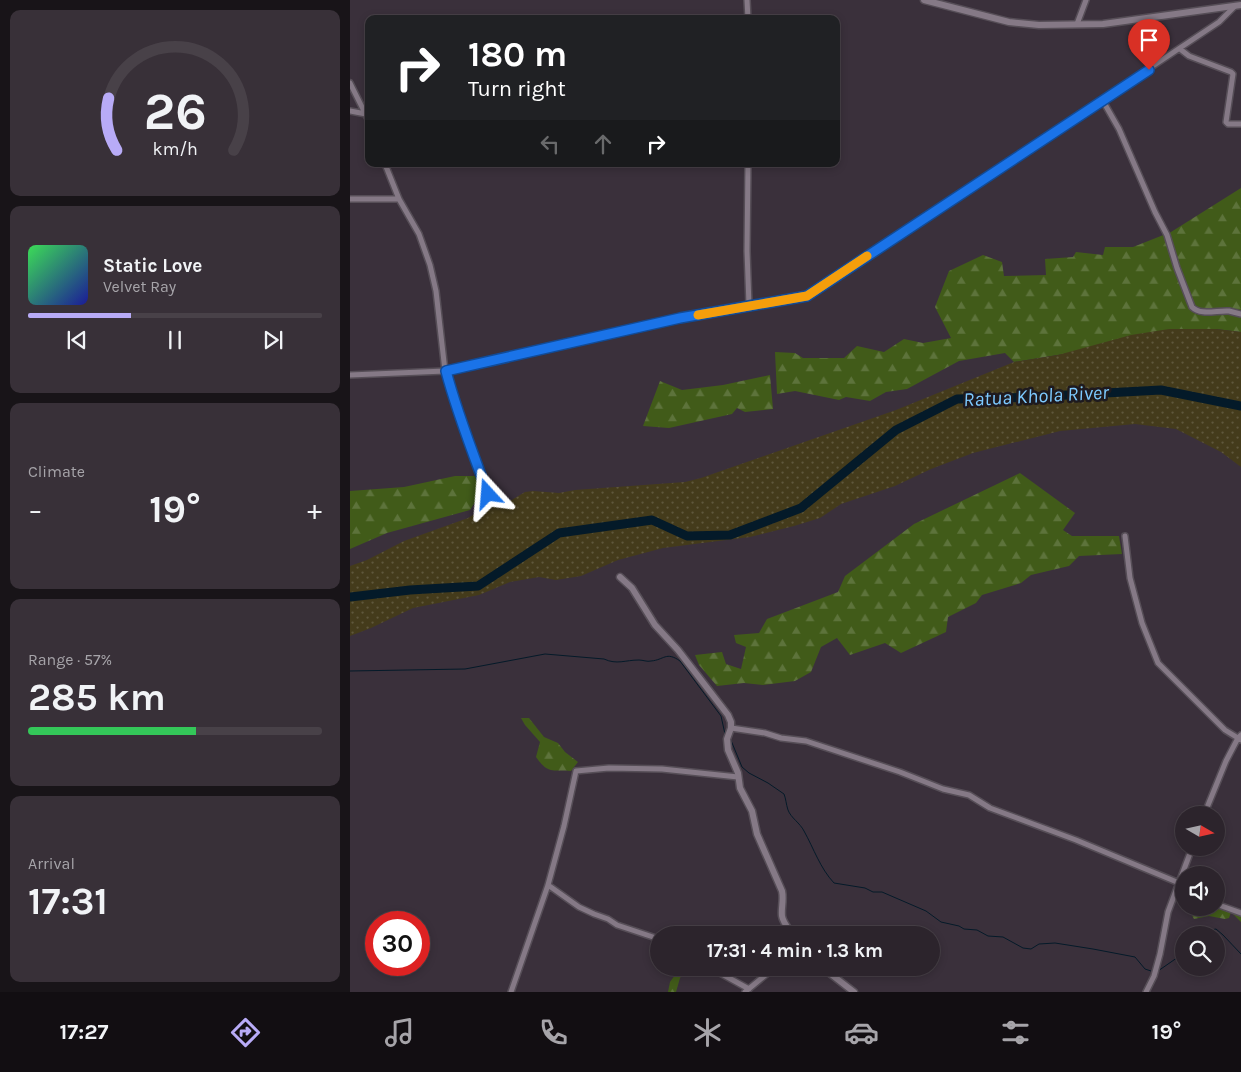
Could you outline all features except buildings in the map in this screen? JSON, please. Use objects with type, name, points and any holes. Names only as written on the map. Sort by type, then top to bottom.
[{"type":"street","points":[[747,0],[748,15]]},
{"type":"street","points":[[924,0],[1009,22],[1040,25],[1103,24],[1238,6]]},
{"type":"street","points":[[1077,24],[1086,0]]},
{"type":"street","points":[[350,375],[446,371],[680,318],[807,296],[1103,101],[1219,22],[1238,6]]},
{"type":"street","points":[[1180,49],[1189,56],[1233,74],[1226,122],[1228,124],[1241,124]]},
{"type":"street","points":[[350,83],[365,112]]},
{"type":"street","points":[[1103,101],[1119,130],[1167,235],[1179,276],[1192,307],[1196,311],[1228,311],[1241,314]]},
{"type":"street","points":[[350,111],[365,114]]},
{"type":"street","points":[[386,167],[399,199],[419,234],[430,265],[436,291],[446,371],[457,411],[488,494]]},
{"type":"street","points":[[748,167],[747,251],[749,305]]},
{"type":"street","points":[[350,199],[399,199]]},
{"type":"street","points":[[1125,536],[1130,578],[1142,624],[1158,664],[1225,730],[1240,737],[1226,761],[1208,806]]},
{"type":"street","points":[[620,577],[632,588],[655,625],[678,650],[728,715],[731,728],[727,744],[738,772],[740,788],[752,811],[757,834],[782,891],[782,915],[786,926]]},
{"type":"street","points":[[731,728],[806,741],[900,772],[943,789],[969,795],[990,808],[1076,840],[1175,881]]},
{"type":"street","points":[[511,992],[548,885],[576,771],[609,768],[653,769],[738,777]]},
{"type":"street","points":[[548,885],[594,914],[650,936]]},
{"type":"street","points":[[1146,992],[1154,976],[1168,912],[1175,897]]},
{"type":"street","points":[[1225,907],[1241,913]]},
{"type":"street","points":[[723,976],[747,990],[764,976]]},
{"type":"street","points":[[833,976],[854,992]]},
{"type":"green space","points":[[1241,188],[1241,332],[1216,329],[1014,362],[1005,353],[959,361],[907,389],[886,392],[870,401],[846,397],[839,400],[795,391],[777,394],[775,352],[795,353],[803,358],[844,358],[857,346],[884,352],[904,339],[923,343],[951,338],[935,307],[949,271],[983,255],[1002,262],[1004,276],[1046,275],[1045,259],[1073,257],[1076,252],[1103,255],[1105,247],[1133,247],[1171,232]]},
{"type":"green space","points":[[770,375],[773,409],[745,412],[737,408],[732,414],[669,428],[643,426],[660,381],[682,390],[723,385]]},
{"type":"green space","points":[[1020,473],[1075,513],[1063,530],[1072,536],[1119,536],[1122,554],[1079,556],[1069,566],[1031,575],[1021,583],[982,595],[976,603],[948,617],[946,632],[901,653],[885,643],[850,655],[837,638],[821,647],[811,672],[795,681],[763,685],[744,683],[717,686],[699,665],[695,655],[722,652],[726,664],[741,669],[746,647],[736,643],[734,635],[759,633],[767,619],[838,592],[845,576],[914,524]]},
{"type":"green space","points":[[455,476],[477,476],[482,485],[481,493],[470,510],[387,533],[350,549],[350,491],[404,487]]},
{"type":"green space","points":[[521,718],[529,718],[544,737],[558,743],[565,752],[578,762],[571,771],[547,769],[540,762],[536,757],[540,742]]},
{"type":"green space","points":[[1225,909],[1241,915],[1241,922],[1231,912],[1229,918],[1209,916],[1225,916]]},
{"type":"green space","points":[[1192,916],[1209,916],[1194,919]]},
{"type":"green space","points":[[674,976],[682,976],[676,992],[668,992],[670,982]]},
{"type":"sand","points":[[1169,329],[1216,329],[1241,332],[1241,467],[1221,452],[1176,429],[1135,424],[1060,431],[973,453],[931,469],[895,486],[841,504],[820,518],[794,526],[750,537],[663,548],[618,560],[581,576],[556,580],[539,577],[510,582],[479,595],[413,608],[350,636],[350,566],[367,560],[404,541],[468,518],[486,507],[510,501],[525,492],[559,493],[575,490],[685,482],[701,478],[896,410],[1014,362],[1058,355],[1131,335]]},
{"type":"waterway","name":"Ratua Khola River","points":[[350,597],[410,590],[478,586],[559,533],[652,520],[687,536],[730,535],[801,508],[896,430],[957,399],[1161,390],[1241,406]]},
{"type":"waterway","points":[[350,671],[465,669],[545,654],[604,659],[617,662],[650,661],[668,656],[680,661],[721,716],[725,734]]},
{"type":"waterway","points":[[730,738],[742,767],[784,794],[789,813],[802,828],[821,865],[834,883],[865,888],[873,892],[882,892],[926,911],[941,922],[964,929],[977,930],[988,936],[1003,937],[1023,948],[1031,949],[1039,944],[1055,943],[1093,949],[1135,957],[1145,969],[1151,971]]},
{"type":"waterway","points":[[1225,937],[1241,954]]},
{"type":"waterway","points":[[1158,971],[1175,959]]},
{"type":"slow traffic","points":[[698,315],[807,296],[867,256]]},
{"type":"route","points":[[488,494],[457,411],[446,371],[680,318],[807,296],[1149,70]]}]
